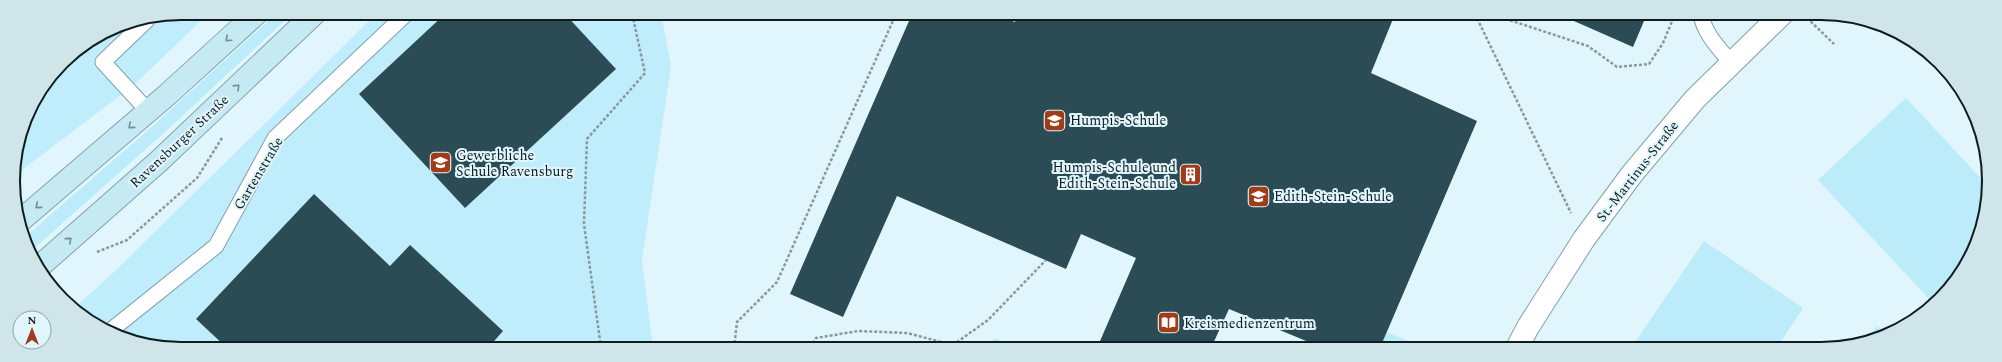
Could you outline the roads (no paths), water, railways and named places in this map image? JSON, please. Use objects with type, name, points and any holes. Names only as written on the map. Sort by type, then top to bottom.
[{"type":"main road","points":[[24,218],[148,111],[249,20]]},
{"type":"main road","name":"Ravensburger Straße","points":[[43,263],[158,162],[308,20]]},
{"type":"street","name":"St.-Martinus-Straße","points":[[1520,342],[1528,327],[1584,239],[1632,174],[1695,99],[1776,20]]},
{"type":"lane","name":"Gartenstraße","points":[[114,327],[216,246],[276,138],[399,20]]},
{"type":"lane","points":[[1702,20],[1715,44],[1732,64]]},
{"type":"lane","points":[[141,25],[103,62],[148,111]]},
{"type":"place","name":"Humpis-Schule","points":[[1055,120]]},
{"type":"place","name":"Gewerbliche Schule Ravensburg","points":[[441,163]]},
{"type":"place","name":"Humpis-Schule und Edith-Stein-Schule","points":[[1191,175]]},
{"type":"place","name":"Edith-Stein-Schule","points":[[1259,196]]},
{"type":"place","name":"Kreismedienzentrum","points":[[1169,323]]}]
